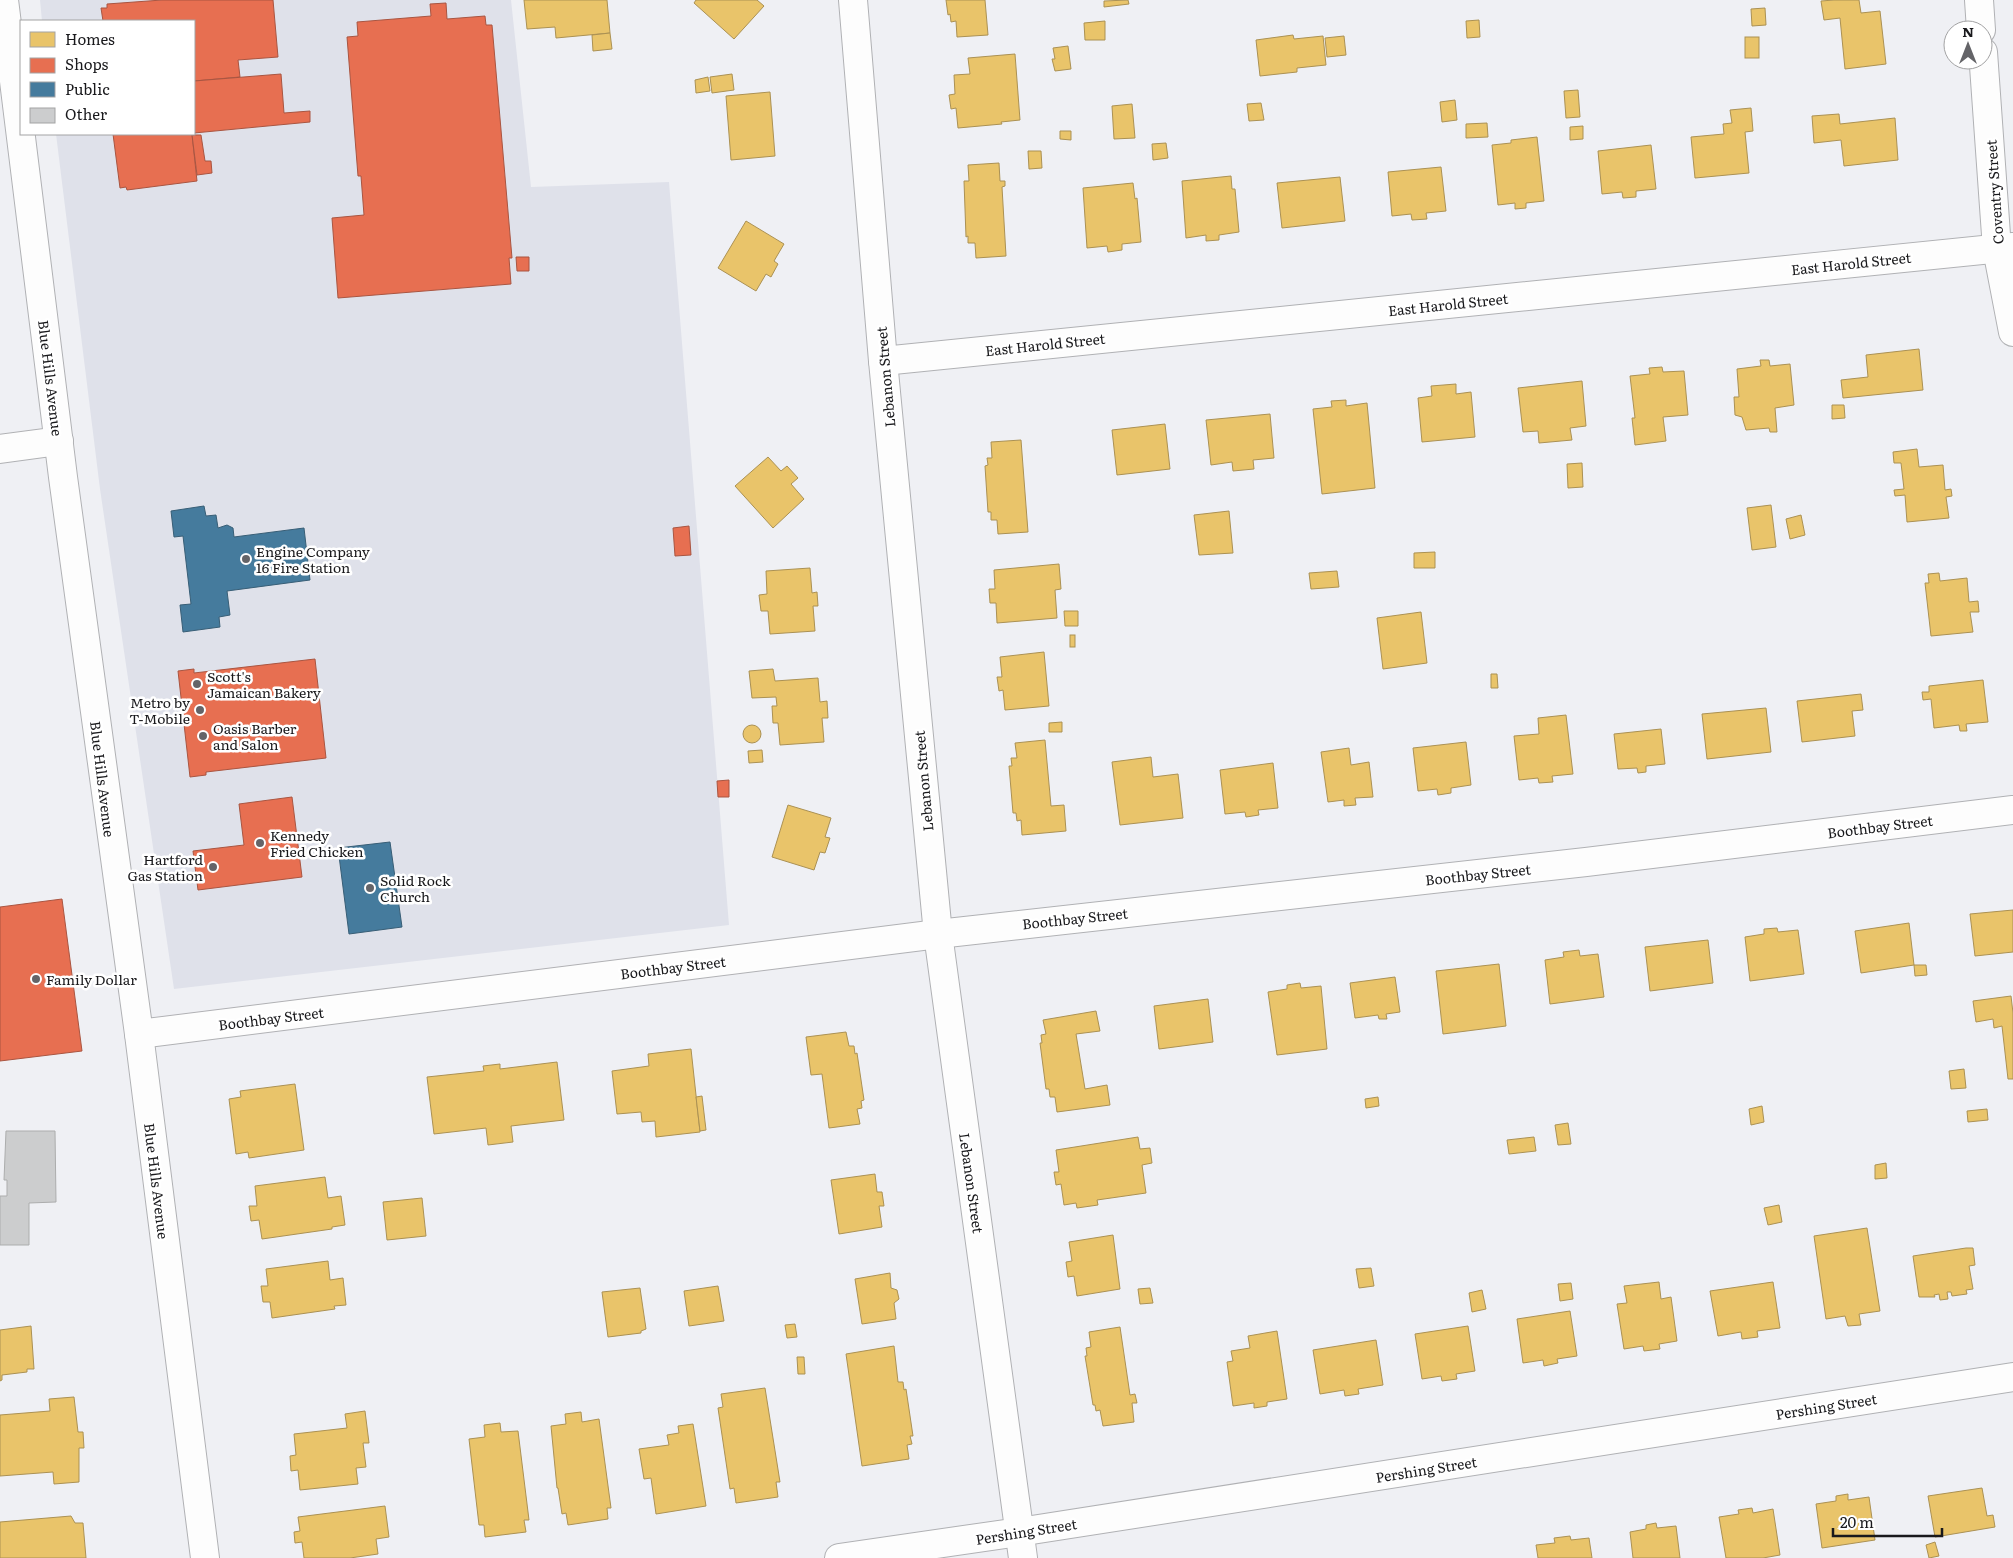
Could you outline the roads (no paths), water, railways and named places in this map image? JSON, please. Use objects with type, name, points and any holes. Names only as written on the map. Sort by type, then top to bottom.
[{"type":"street","name":"Blue Hills Avenue","points":[[4,0],[20,129]]},
{"type":"street","name":"Lebanon Street","points":[[853,0],[883,361],[938,934],[1021,1545]]},
{"type":"street","points":[[1979,0],[1980,20]]},
{"type":"street","name":"Coventry Street","points":[[1985,70],[2013,332]]},
{"type":"street","name":"Blue Hills Avenue","points":[[21,135],[59,442],[138,1034],[205,1558]]},
{"type":"street","name":"East Harold Street","points":[[883,361],[2005,248]]},
{"type":"street","points":[[0,449],[59,442]]},
{"type":"street","name":"Boothbay Street","points":[[138,1034],[938,934],[1596,860],[2013,810]]},
{"type":"street","name":"Pershing Street","points":[[839,1558],[1021,1545],[2013,1377]]},
{"type":"place","name":"Engine Company 16 Fire Station","points":[[246,559]]},
{"type":"place","name":"Scott's Jamaican Bakery","points":[[197,684]]},
{"type":"place","name":"Metro by T-Mobile","points":[[200,710]]},
{"type":"place","name":"Oasis Barber and Salon","points":[[203,736]]},
{"type":"place","name":"Kennedy Fried Chicken","points":[[260,843]]},
{"type":"place","name":"Hartford Gas Station","points":[[213,867]]},
{"type":"place","name":"Solid Rock Church","points":[[370,888]]},
{"type":"place","name":"Family Dollar","points":[[36,979]]}]
